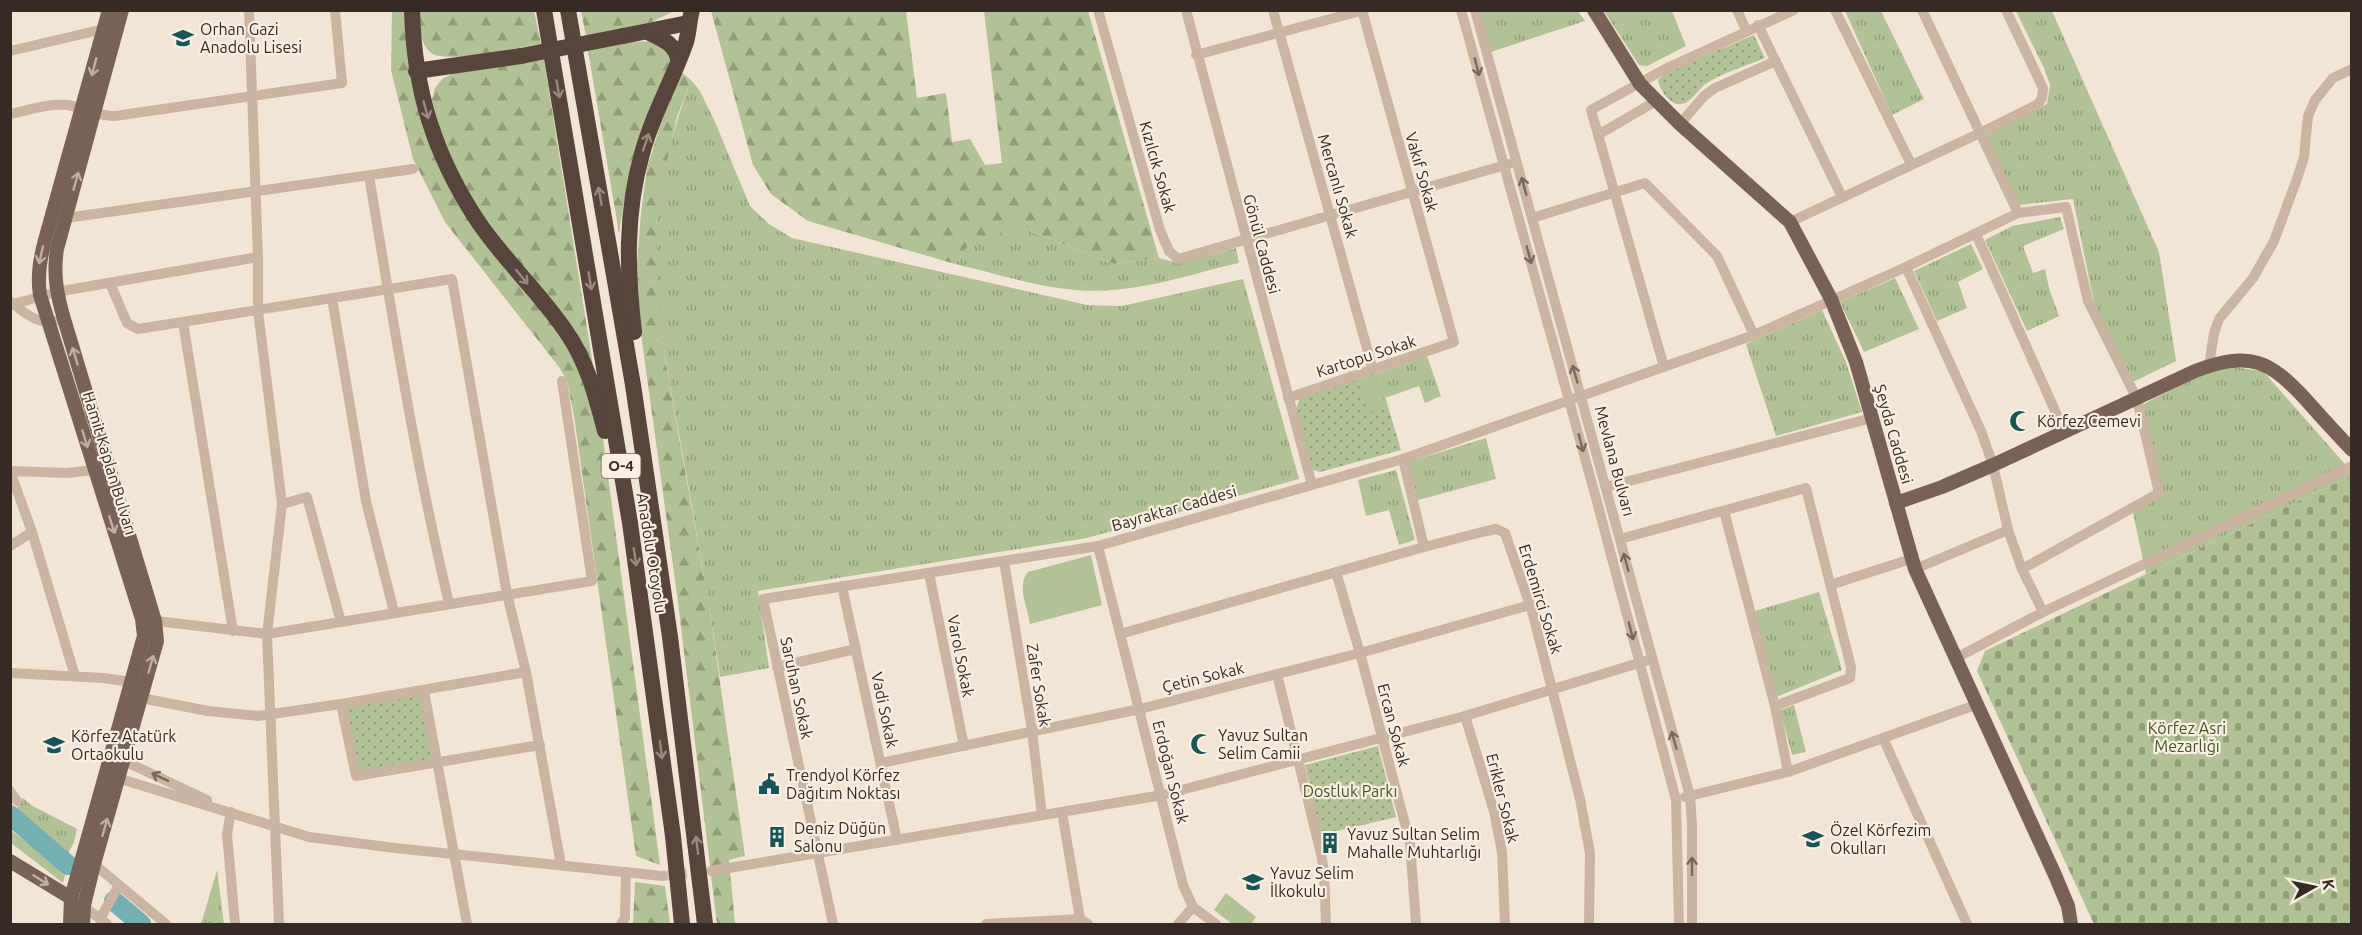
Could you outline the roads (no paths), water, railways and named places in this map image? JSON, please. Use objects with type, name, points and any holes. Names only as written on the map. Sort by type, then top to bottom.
[{"type":"highway","points":[[412,10],[416,71],[435,139],[460,193],[500,251],[565,330],[585,367],[594,388],[630,523]]},
{"type":"highway","name":"Anadolu Otoyolu","points":[[544,10],[630,523],[673,836],[682,924]]},
{"type":"highway","name":"Anadolu Otoyolu","points":[[568,10],[633,385],[670,637],[705,924]]},
{"type":"highway","points":[[416,71],[521,56],[648,32],[690,17],[686,40],[642,153],[630,216],[628,260],[631,308],[670,637]]},
{"type":"highway","points":[[648,32],[671,45],[677,52],[678,60]]},
{"type":"main road","name":"Hamit Kaplan Bulvarı","points":[[70,924],[71,898],[117,758],[131,682],[148,620],[56,292],[55,262],[109,10]]},
{"type":"main road","name":"Hamit Kaplan Bulvarı","points":[[117,758],[141,698],[157,641],[94,470],[40,295],[38,277],[41,253],[123,10]]},
{"type":"main road","name":"Şeyda Caddesi","points":[[1594,10],[1640,84],[1680,124],[1790,222],[1831,299],[1856,362],[1913,564],[2068,906],[2071,924]]},
{"type":"main road","points":[[1896,503],[1942,487],[1993,465],[2209,366],[2230,361],[2263,364],[2286,378],[2352,450]]},
{"type":"main road","name":"Hamit Kaplan Bulvarı","points":[[83,924],[84,905],[112,776]]},
{"type":"main road","points":[[10,861],[71,898]]},
{"type":"street","points":[[249,10],[258,311],[282,504],[267,634],[279,924]]},
{"type":"street","points":[[10,114],[58,105],[115,116],[342,83],[335,10]]},
{"type":"street","name":"Kızılcık Sokak","points":[[1098,10],[1160,230],[1169,251],[1179,259],[1518,162]]},
{"type":"street","name":"Gönül Caddesi","points":[[1186,10],[1196,55],[1312,485]]},
{"type":"street","name":"Mercanlı Sokak","points":[[1273,10],[1373,370]]},
{"type":"street","name":"Mevlana Bulvarı","points":[[1461,10],[1676,800],[1679,924]]},
{"type":"street","name":"Mevlana Bulvarı","points":[[1475,10],[1690,796],[1692,924]]},
{"type":"street","points":[[1737,10],[1746,30]]},
{"type":"street","points":[[1664,367],[1591,110],[1665,69],[1794,10]]},
{"type":"street","points":[[1835,10],[1911,164]]},
{"type":"street","points":[[1922,10],[2018,213]]},
{"type":"street","points":[[1790,222],[2038,104],[2044,92],[2007,10]]},
{"type":"street","points":[[1196,55],[1363,11]]},
{"type":"street","name":"Vakıf Sokak","points":[[1363,11],[1454,342]]},
{"type":"street","points":[[1758,25],[1842,197]]},
{"type":"street","points":[[10,51],[104,28]]},
{"type":"street","points":[[1680,124],[1704,96],[1715,88],[1776,61]]},
{"type":"street","points":[[2209,366],[2214,333],[2219,319],[2253,278],[2274,242],[2304,157],[2308,116],[2315,100],[2333,78],[2352,69]]},
{"type":"street","points":[[1598,135],[1656,101]]},
{"type":"street","points":[[66,218],[413,169]]},
{"type":"street","points":[[369,176],[420,474],[449,603]]},
{"type":"street","points":[[1532,218],[1645,183],[1711,248],[1724,269],[1754,335]]},
{"type":"street","name":"Bayraktar Caddesi","points":[[763,599],[1098,546],[1403,459],[1754,335],[1906,267],[2018,213],[2066,207],[2088,301],[2137,399]]},
{"type":"street","points":[[1976,234],[2065,433]]},
{"type":"street","points":[[12,303],[56,292],[258,257]]},
{"type":"street","points":[[1906,267],[1981,431],[1993,465],[2008,530],[2022,569],[2043,612]]},
{"type":"street","points":[[110,283],[123,316],[131,327],[138,328],[452,279],[507,594],[526,672],[561,865]]},
{"type":"street","points":[[332,298],[366,501],[394,612]]},
{"type":"street","points":[[12,303],[31,317],[49,323],[64,319]]},
{"type":"street","points":[[183,322],[233,631]]},
{"type":"street","name":"Kartopu Sokak","points":[[1287,398],[1454,342]]},
{"type":"street","points":[[148,620],[267,634],[592,581],[562,381]]},
{"type":"street","points":[[2022,569],[2159,493],[2137,399]]},
{"type":"street","points":[[1606,487],[1872,418]]},
{"type":"street","points":[[1403,459],[1424,546]]},
{"type":"street","points":[[1956,658],[2043,612],[2352,466]]},
{"type":"street","points":[[75,676],[32,532],[10,471],[67,473],[94,470]]},
{"type":"street","points":[[1620,539],[1806,488],[1851,667],[1850,678],[1775,706]]},
{"type":"street","points":[[282,504],[307,497],[341,622]]},
{"type":"street","points":[[1724,511],[1775,706],[1788,772]]},
{"type":"street","name":"Erdemirci Sokak","points":[[1120,634],[1424,546],[1489,530],[1496,529],[1505,533],[1530,605],[1580,799],[1590,853],[1589,924]]},
{"type":"street","points":[[1830,585],[1913,564],[2008,530]]},
{"type":"street","points":[[10,546],[32,532]]},
{"type":"street","name":"Erdoğan Sokak","points":[[1098,546],[1180,871],[1193,907]]},
{"type":"street","name":"Zafer Sokak","points":[[1004,561],[1032,731],[1042,815]]},
{"type":"street","name":"Ercan Sokak","points":[[1336,572],[1360,653],[1410,843],[1416,924]]},
{"type":"street","name":"Varol Sokak","points":[[929,573],[964,746]]},
{"type":"street","name":"Vadi Sokak","points":[[842,586],[897,840]]},
{"type":"street","name":"Saruhan Sokak","points":[[763,599],[832,924]]},
{"type":"street","name":"Çetin Sokak","points":[[881,763],[1140,709],[1360,653],[1530,605]]},
{"type":"street","points":[[777,667],[856,649]]},
{"type":"street","points":[[711,871],[1162,795],[1465,716],[1652,659]]},
{"type":"street","points":[[141,698],[229,714],[270,715],[424,691],[526,672]]},
{"type":"street","points":[[10,673],[75,676],[131,682]]},
{"type":"street","points":[[1277,674],[1324,871],[1326,924]]},
{"type":"street","points":[[424,691],[467,924]]},
{"type":"street","points":[[341,704],[356,776],[540,745]]},
{"type":"street","points":[[1676,800],[1788,772],[1978,704]]},
{"type":"street","name":"Erikler Sokak","points":[[1465,716],[1494,811],[1502,852],[1505,924]]},
{"type":"street","points":[[1883,738],[1967,924]]},
{"type":"street","points":[[117,758],[231,812]]},
{"type":"street","points":[[112,776],[274,827],[318,838],[455,855],[662,876]]},
{"type":"street","points":[[10,791],[17,801]]},
{"type":"street","points":[[231,812],[227,834],[235,924]]},
{"type":"street","points":[[987,924],[1084,922],[1062,812]]},
{"type":"street","points":[[94,864],[166,924]]},
{"type":"street","points":[[621,924],[626,918],[626,872]]},
{"type":"street","points":[[71,898],[84,905],[104,922],[119,885]]},
{"type":"street","points":[[1178,924],[1193,907],[1216,924]]},
{"type":"waterway","points":[[10,815],[68,865]]},
{"type":"waterway","points":[[114,901],[141,924]]},
{"type":"tunnel","points":[[662,876],[703,872]]},
{"type":"place","name":"Orhan Gazi Anadolu Lisesi","points":[[183,38]]},
{"type":"place","name":"Körfez Cemevi","points":[[2020,421]]},
{"type":"place","name":"Yavuz Sultan Selim Camii","points":[[1201,744]]},
{"type":"place","name":"Körfez Atatürk Ortaokulu","points":[[54,745]]},
{"type":"place","name":"Trendyol Körfez Dağıtım Noktası","points":[[769,784]]},
{"type":"place","name":"Deniz Düğün Salonu","points":[[777,837]]},
{"type":"place","name":"Özel Körfezim Okulları","points":[[1813,839]]},
{"type":"place","name":"Yavuz Sultan Selim Mahalle Muhtarlığı","points":[[1330,843]]},
{"type":"place","name":"Yavuz Selim İlkokulu","points":[[1253,882]]},
{"type":"park label","name":"Körfez Asri Mezarlığı","points":[[2187,737]]},
{"type":"park label","name":"Dostluk Parkı","points":[[1350,791]]}]
